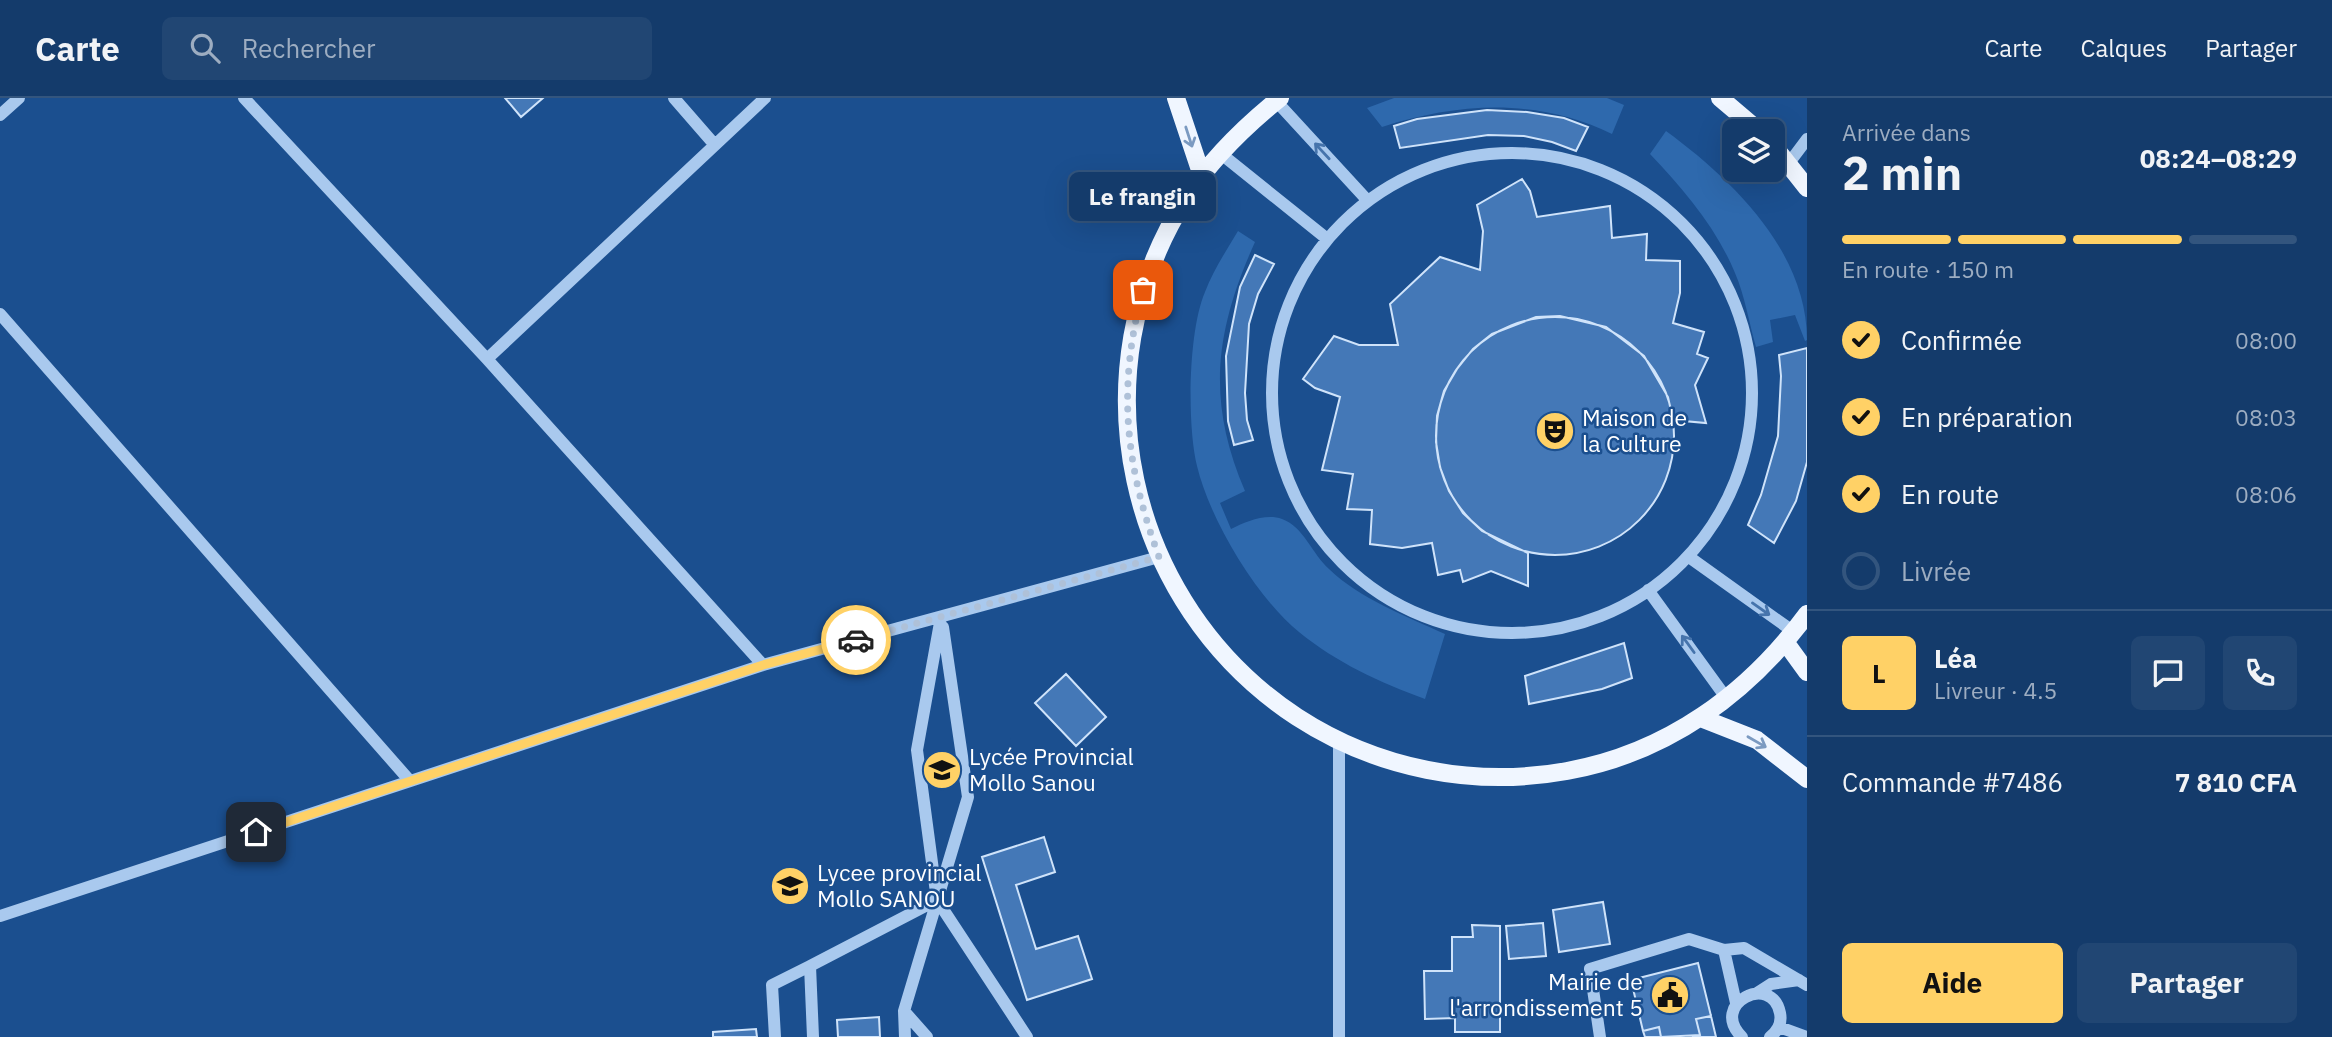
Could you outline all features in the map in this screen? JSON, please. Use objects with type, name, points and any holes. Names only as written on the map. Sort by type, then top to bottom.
[{"type":"main road","points":[[1176,98],[1202,176]]},
{"type":"main road","points":[[1720,98],[1745,119]]},
{"type":"main road","points":[[1278,99],[1220,153],[1173,219],[1152,266],[1136,316],[1128,367],[1127,418],[1132,470],[1159,557],[1199,625],[1239,671],[1287,710],[1339,741],[1396,763],[1426,770],[1515,778],[1605,762],[1662,740],[1727,699],[1760,671],[1807,614]]},
{"type":"main road","points":[[1785,158],[1807,188]]},
{"type":"main road","points":[[1790,637],[1807,672]]},
{"type":"main road","points":[[1700,718],[1757,740],[1807,779]]},
{"type":"street","points":[[0,115],[19,98]]},
{"type":"street","points":[[244,98],[487,359],[763,665]]},
{"type":"street","points":[[674,98],[714,144]]},
{"type":"street","points":[[487,359],[765,98]]},
{"type":"street","points":[[1278,99],[1368,201]]},
{"type":"street","points":[[1789,163],[1807,139]]},
{"type":"street","points":[[1537,151],[1612,172],[1678,216],[1725,279],[1750,355],[1750,427],[1729,497],[1689,557],[1632,603],[1565,629],[1493,635],[1423,618],[1360,582],[1311,528],[1280,462],[1270,383],[1286,306],[1326,238],[1385,186],[1458,156],[1537,151]]},
{"type":"street","points":[[1220,153],[1326,238]]},
{"type":"street","points":[[0,314],[410,781]]},
{"type":"street","points":[[0,916],[763,665],[1159,557]]},
{"type":"street","points":[[1689,557],[1790,637]]},
{"type":"street","points":[[1648,590],[1727,699]]},
{"type":"street","points":[[905,1037],[904,1011],[968,797],[941,617]]},
{"type":"street","points":[[941,617],[917,750],[937,900],[1027,1037]]},
{"type":"street","points":[[1339,741],[1339,1037]]},
{"type":"street","points":[[775,1037],[772,985],[937,900]]},
{"type":"street","points":[[1600,1037],[1590,969],[1689,939],[1724,950],[1744,948],[1803,983]]},
{"type":"street","points":[[1724,950],[1736,1003],[1732,1019],[1742,1037]]},
{"type":"street","points":[[810,966],[813,1037]]},
{"type":"street","points":[[1736,1003],[1771,984],[1803,983]]},
{"type":"street","points":[[1757,993],[1777,1004],[1774,1032],[1807,1037]]},
{"type":"street","points":[[904,1011],[927,1037]]},
{"type":"shaded area","points":[[1394,98],[1607,98],[1624,105],[1612,134],[1556,114],[1499,108],[1441,112],[1382,127],[1367,108]]},
{"type":"shaded area","points":[[1666,131],[1716,172],[1722,178],[1722,182],[1726,182],[1740,195],[1762,221],[1780,248],[1794,277],[1804,308],[1807,340],[1805,341],[1795,315],[1770,320],[1773,342],[1756,347],[1744,300],[1727,256],[1687,195],[1650,154]]},
{"type":"shaded area","points":[[1238,231],[1255,242],[1241,275],[1224,336],[1220,396],[1224,426],[1245,491],[1220,503],[1231,529],[1263,518],[1276,517],[1290,523],[1341,580],[1384,606],[1445,634],[1425,699],[1359,671],[1299,632],[1251,578],[1212,510],[1203,487],[1194,448],[1192,354],[1199,309],[1205,292]]},
{"type":"building","points":[[505,98],[543,98],[521,117]]},
{"type":"building","points":[[1487,110],[1527,112],[1564,118],[1588,127],[1576,151],[1524,136],[1488,135],[1400,148],[1394,126],[1417,119]]},
{"type":"building","points":[[1522,179],[1530,191],[1537,217],[1610,206],[1612,238],[1647,234],[1646,260],[1680,261],[1680,293],[1673,323],[1704,332],[1697,354],[1708,358],[1695,385],[1706,423],[1673,420],[1668,397],[1644,356],[1606,327],[1560,316],[1536,317],[1492,334],[1473,349],[1444,391],[1437,416],[1436,442],[1440,467],[1449,491],[1463,513],[1482,531],[1528,553],[1528,586],[1491,571],[1463,582],[1460,570],[1438,575],[1432,543],[1402,548],[1370,544],[1372,510],[1347,509],[1353,474],[1322,470],[1340,397],[1315,388],[1303,379],[1334,336],[1359,345],[1398,345],[1390,304],[1440,257],[1480,270],[1483,231],[1477,205]]},
{"type":"building","points":[[1255,255],[1274,264],[1258,294],[1249,324],[1245,393],[1247,420],[1253,440],[1234,445],[1228,421],[1226,356],[1240,287]]},
{"type":"building","name":"Maison de la Culture","points":[[1543,317],[1567,317],[1590,322],[1611,331],[1631,344],[1647,360],[1669,401],[1674,436],[1672,459],[1665,482],[1647,512],[1631,528],[1590,550],[1567,555],[1543,555],[1520,550],[1499,541],[1479,528],[1463,512],[1441,471],[1436,448],[1436,424],[1441,401],[1450,380],[1463,360],[1479,344],[1520,322]]},
{"type":"building","points":[[1807,348],[1807,462],[1796,501],[1774,543],[1748,525],[1761,495],[1778,436],[1781,376],[1779,355]]},
{"type":"building","points":[[1624,643],[1632,678],[1602,689],[1529,704],[1525,676]]},
{"type":"building","points":[[1066,674],[1106,717],[1076,746],[1035,703]]},
{"type":"building","points":[[1044,837],[1055,872],[1016,885],[1036,949],[1078,936],[1092,979],[1027,1000],[982,857]]},
{"type":"building","points":[[1603,902],[1610,944],[1559,952],[1553,910]]},
{"type":"building","points":[[1543,923],[1546,956],[1509,959],[1506,926]]},
{"type":"building","points":[[1472,925],[1500,926],[1500,1032],[1455,1032],[1455,1018],[1425,1019],[1424,971],[1452,971],[1452,937],[1473,937]]},
{"type":"building","points":[[1698,963],[1711,1016],[1696,1019],[1700,1035],[1661,1037],[1659,1027],[1643,1031],[1631,980]]},
{"type":"building","points":[[1711,1016],[1716,1037],[1692,1037],[1700,1035],[1696,1019]]},
{"type":"building","points":[[879,1017],[880,1037],[838,1037],[837,1020]]},
{"type":"building","points":[[1659,1027],[1661,1037],[1645,1037],[1643,1031]]},
{"type":"building","points":[[756,1029],[757,1037],[713,1037],[713,1032]]},
{"type":"way so far","points":[[856,640],[1159,557],[1145,520],[1132,470],[1127,418],[1126,392],[1131,341],[1143,290]]},
{"type":"place","name":"Le frangin","points":[[1143,290]]},
{"type":"place","name":"Maison de la Culture","points":[[1555,431]]},
{"type":"place","name":"Lycée Provincial Mollo Sanou","points":[[942,770]]},
{"type":"place","name":"Lycee provincial Mollo SANOU","points":[[790,886]]},
{"type":"place","name":"Mairie de l'arrondissement 5","points":[[1670,995]]},
{"type":"route","points":[[256,832],[763,665],[856,640]]}]
